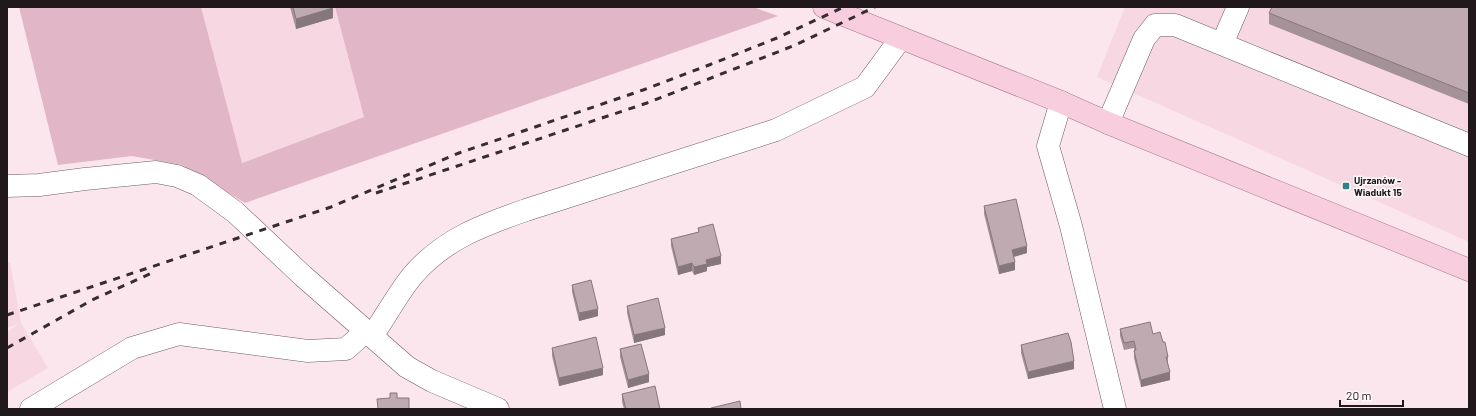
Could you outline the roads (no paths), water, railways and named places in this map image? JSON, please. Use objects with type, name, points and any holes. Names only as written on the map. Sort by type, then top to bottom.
[{"type":"main road","points":[[824,7],[1061,102],[1108,123],[1469,270]]},
{"type":"street","points":[[1222,44],[1238,7]]},
{"type":"street","points":[[1108,123],[1144,39],[1155,25],[1175,25],[1469,145]]},
{"type":"street","points":[[31,409],[132,348],[179,334],[308,351],[346,349],[369,333],[413,275],[434,255],[459,236],[491,222],[526,210],[776,130],[866,87],[901,38]]},
{"type":"street","points":[[1061,102],[1048,146],[1071,226],[1115,409]]},
{"type":"street","points":[[7,186],[39,185],[85,178],[156,172],[177,176],[198,186],[236,212],[303,276],[408,367],[432,381],[498,409]]},
{"type":"railway","points":[[7,315],[331,207],[459,153],[643,90],[709,65],[777,38],[844,7]]},
{"type":"railway","points":[[376,193],[647,103],[793,46],[875,7]]},
{"type":"railway","points":[[7,348],[92,300],[152,273]]},
{"type":"place","name":"Ujrzanów - Wiadukt 15","points":[[1346,186]]}]
